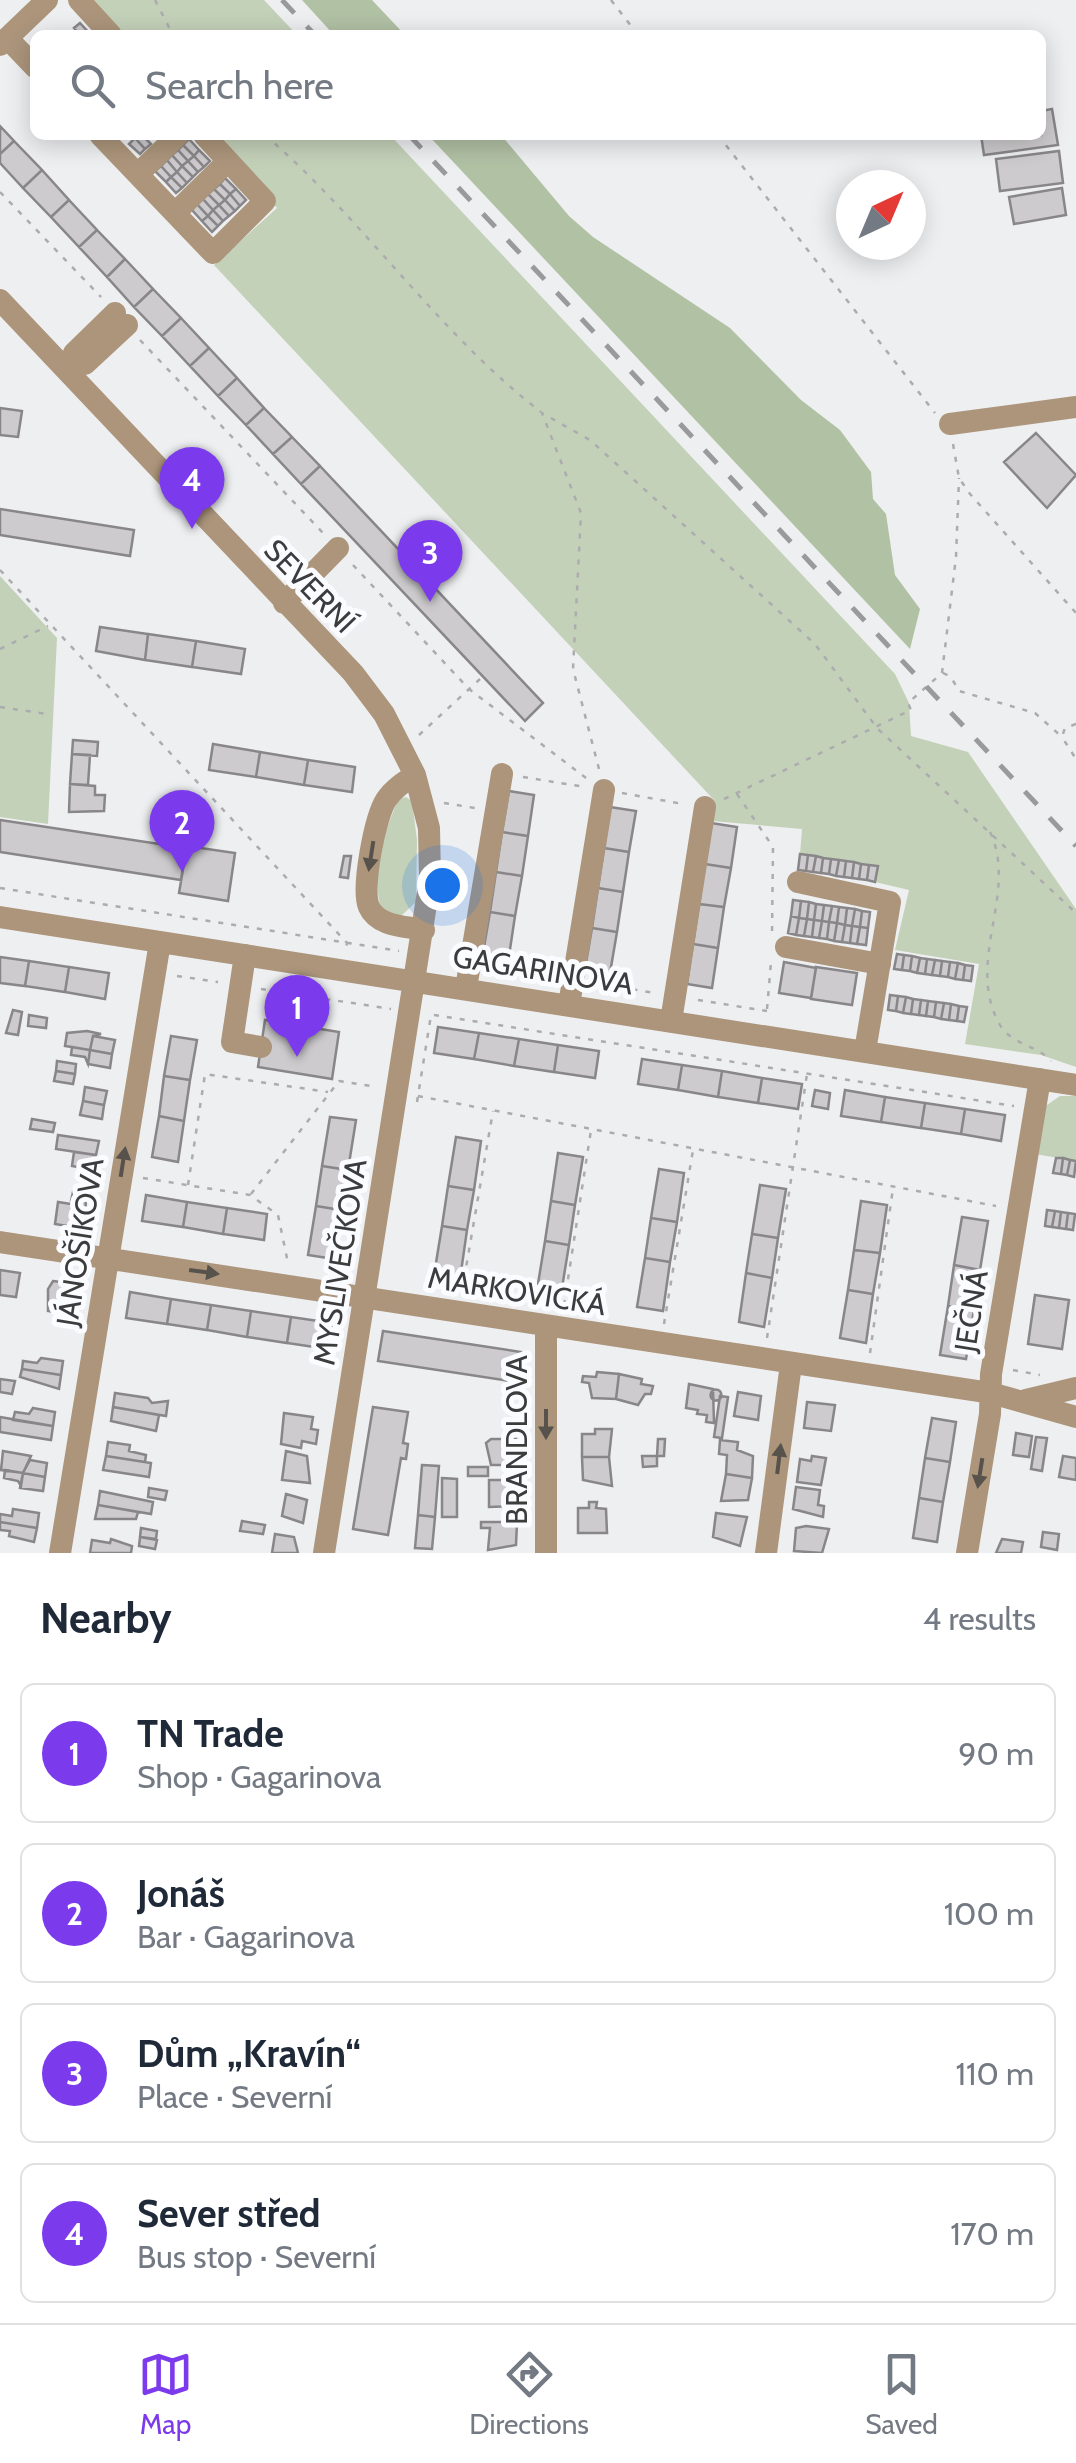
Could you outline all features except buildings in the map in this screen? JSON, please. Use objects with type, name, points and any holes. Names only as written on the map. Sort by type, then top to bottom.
[{"type":"street","points":[[30,63],[4,42],[47,0]]},
{"type":"street","points":[[79,0],[106,30]]},
{"type":"street","points":[[105,140],[212,252],[265,201],[209,140]]},
{"type":"street","points":[[138,174],[173,140]]},
{"type":"street","points":[[175,213],[228,161]]},
{"type":"street","name":"SEVERNÍ","points":[[0,300],[371,695],[415,775],[426,810],[430,852],[418,981]]},
{"type":"street","points":[[68,371],[74,353],[121,319]]},
{"type":"street","points":[[950,424],[1076,407]]},
{"type":"street","points":[[284,603],[338,548]]},
{"type":"street","points":[[466,988],[502,774]]},
{"type":"street","points":[[415,775],[393,791],[382,806],[366,890],[369,908],[383,922],[424,930]]},
{"type":"street","points":[[569,1005],[604,790]]},
{"type":"street","points":[[671,1021],[705,808]]},
{"type":"street","points":[[798,882],[890,902],[865,1051]]},
{"type":"street","name":"GAGARINOVA","points":[[0,917],[1057,1082]]},
{"type":"street","name":"JÁNOŠÍKOVA","points":[[60,1553],[160,942]]},
{"type":"street","points":[[776,950],[880,964]]},
{"type":"street","points":[[245,955],[232,1042],[261,1047]]},
{"type":"street","name":"MYSLIVEČKOVA","points":[[324,1553],[418,981]]},
{"type":"street","name":"JEČNÁ","points":[[967,1553],[991,1393],[1057,1082]]},
{"type":"street","name":"MARKOVICKÁ","points":[[0,1242],[365,1296],[555,1319],[791,1364],[991,1393],[1076,1417]]},
{"type":"street","name":"BRANDLOVA","points":[[546,1553],[555,1319]]},
{"type":"street","points":[[766,1553],[791,1364]]},
{"type":"street","name":"MARKOVICKÁ","points":[[1025,1400],[1076,1388]]},
{"type":"path","points":[[155,0],[170,30]]},
{"type":"path","points":[[610,0],[634,30]]},
{"type":"path","points":[[271,140],[312,175],[448,322],[542,413],[590,440],[815,644],[877,728],[1076,913]]},
{"type":"path","points":[[502,774],[705,808],[910,710],[908,702],[942,673],[956,557],[958,478],[950,424],[927,408],[864,317],[722,140]]},
{"type":"path","points":[[0,192],[469,689],[522,734],[604,790]]},
{"type":"path","points":[[542,413],[581,513],[574,668],[604,790]]},
{"type":"path","points":[[958,478],[1006,538],[1076,613]]},
{"type":"path","points":[[0,570],[346,943]]},
{"type":"path","points":[[0,649],[51,624]]},
{"type":"path","points":[[942,673],[951,676],[959,690],[1035,713],[1062,737],[1076,760]]},
{"type":"path","points":[[419,735],[480,679]]},
{"type":"path","points":[[0,707],[47,714]]},
{"type":"path","points":[[1062,737],[1065,728],[1076,724]]},
{"type":"path","points":[[737,794],[773,848],[776,950],[766,1036]]},
{"type":"path","points":[[444,803],[496,811]]},
{"type":"path","points":[[988,828],[1000,856],[986,971],[993,1005],[1010,1037],[1052,1061],[1057,1082]]},
{"type":"path","points":[[0,888],[421,955]]},
{"type":"path","points":[[470,963],[767,1011]]},
{"type":"path","points":[[168,975],[398,1010]]},
{"type":"path","points":[[415,1114],[430,1014],[1020,1106]]},
{"type":"path","points":[[188,1185],[205,1074],[328,1092]]},
{"type":"path","points":[[766,1344],[808,1074]]},
{"type":"path","points":[[250,1195],[339,1080],[379,1087]]},
{"type":"path","points":[[418,1096],[1005,1208]]},
{"type":"path","points":[[461,1296],[493,1110]]},
{"type":"path","points":[[555,1319],[591,1129]]},
{"type":"path","points":[[664,1329],[693,1148]]},
{"type":"path","points":[[134,1177],[250,1195],[278,1215],[288,1270]]},
{"type":"path","points":[[868,1361],[893,1186]]},
{"type":"path","points":[[1007,1368],[1044,1376]]},
{"type":"green space","points":[[90,0],[264,0],[292,30],[117,30]]},
{"type":"green space","points":[[302,0],[372,0],[400,30],[329,30]]},
{"type":"green space","points":[[216,140],[395,140],[895,674],[909,703],[911,736],[968,752],[1076,909],[1076,1067],[1041,1055],[965,1044],[979,964],[895,950],[909,890],[875,882],[877,866],[800,854],[802,829],[712,821],[714,800],[214,265],[277,208]]},
{"type":"green space","points":[[433,140],[505,140],[569,216],[593,237],[730,328],[801,400],[840,430],[871,472],[873,499],[886,514],[895,575],[920,609],[910,649]]},
{"type":"green space","points":[[0,576],[57,638],[48,824],[0,817]]},
{"type":"green space","points":[[406,797],[412,801],[417,840],[416,902],[401,916],[381,911],[378,882],[388,826],[399,799]]},
{"type":"green space","points":[[1060,1096],[1076,1096],[1076,1161],[1035,1154],[1044,1107]]},
{"type":"railway","points":[[282,0],[310,30]]},
{"type":"railway","points":[[414,140],[1076,846]]},
{"type":"place","name":"Sever střed","points":[[192,529]]},
{"type":"place","name":"Dům „Kravín“","points":[[430,602]]},
{"type":"place","name":"Jonáš","points":[[182,872]]},
{"type":"place","name":"TN Trade","points":[[297,1057]]}]
